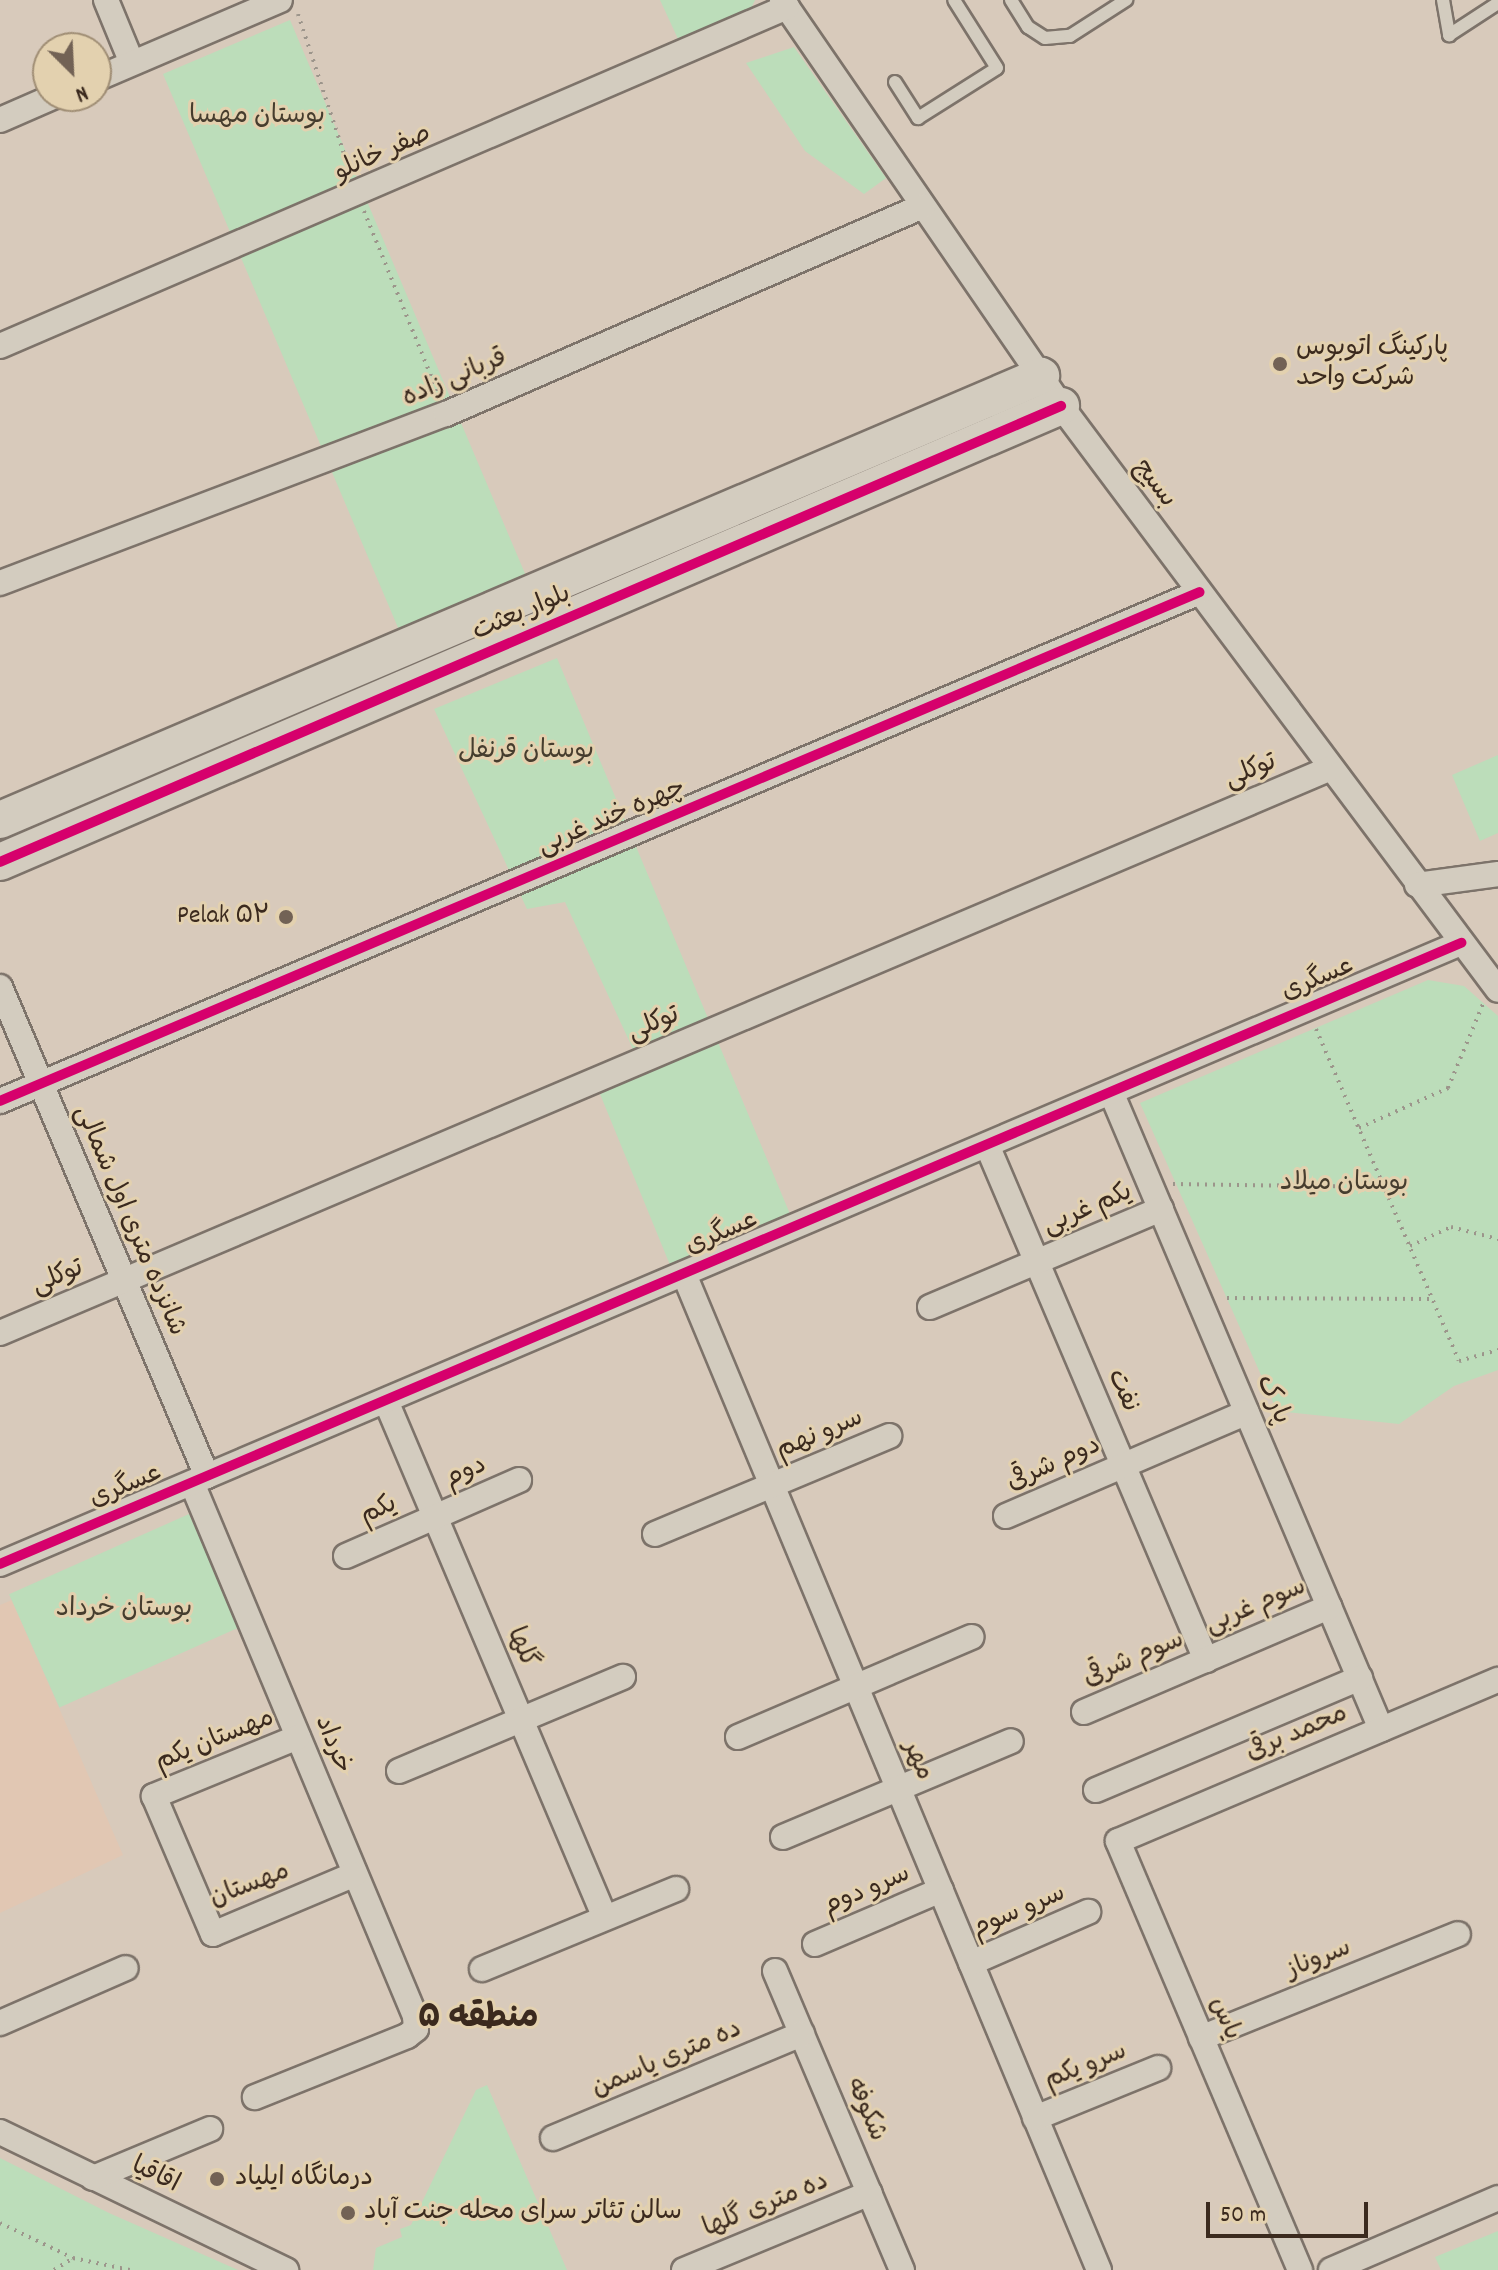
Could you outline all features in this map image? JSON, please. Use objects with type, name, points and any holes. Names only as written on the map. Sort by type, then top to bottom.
[{"type":"street","points":[[106,0],[132,63]]},
{"type":"street","points":[[112,72],[280,0]]},
{"type":"street","name":"بسیج","points":[[789,2],[923,206],[1061,406],[1461,943],[1492,989]]},
{"type":"street","name":"صفر خانلو","points":[[0,346],[789,2]]},
{"type":"street","points":[[0,120],[32,106]]},
{"type":"street","name":"قربانی زاده","points":[[0,583],[446,414],[923,206]]},
{"type":"street","name":"بلوار بعثت","points":[[0,820],[1041,376]]},
{"type":"street","name":"بلوار بعثت","points":[[0,862],[1061,406]]},
{"type":"street","name":"چهره خند غربی","points":[[0,1101],[1200,592]]},
{"type":"street","name":"توکلی","points":[[0,1333],[1331,768]]},
{"type":"street","points":[[1417,885],[1498,874]]},
{"type":"street","name":"عسگری","points":[[0,1564],[1461,943]]},
{"type":"street","name":"شانزده متری اول شمالی","points":[[0,987],[124,1281],[199,1480]]},
{"type":"street","name":"پارک","points":[[1111,1092],[1381,1729]]},
{"type":"street","name":"نفت","points":[[987,1145],[1206,1660]]},
{"type":"street","name":"یکم غربی","points":[[930,1307],[1161,1209]]},
{"type":"street","name":"مهر","points":[[684,1274],[1099,2270]]},
{"type":"street","name":"گلها","points":[[386,1401],[605,1918]]},
{"type":"street","name":"دوم شرقی","points":[[1006,1516],[1247,1412]]},
{"type":"street","name":"سرو نهم","points":[[655,1534],[889,1436]]},
{"type":"street","name":"خرداد","points":[[199,1480],[298,1737],[416,2029],[255,2097]]},
{"type":"street","name":"دوم","points":[[435,1517],[519,1480]]},
{"type":"street","name":"یکم","points":[[346,1556],[435,1517]]},
{"type":"street","name":"سوم غربی","points":[[1206,1660],[1329,1607]]},
{"type":"street","points":[[738,1737],[971,1637]]},
{"type":"street","name":"سوم شرقی","points":[[1084,1712],[1206,1660]]},
{"type":"street","points":[[399,1771],[623,1677]]},
{"type":"street","name":"محمد برقی","points":[[1096,1790],[1360,1678]]},
{"type":"street","name":"محمد برقی","points":[[1118,1841],[1498,1680]]},
{"type":"street","name":"مهستان یکم","points":[[154,1796],[298,1737]]},
{"type":"street","points":[[783,1837],[1011,1741]]},
{"type":"street","name":"مهستان","points":[[154,1796],[213,1934],[355,1874]]},
{"type":"street","name":"یاس","points":[[1118,1841],[1300,2270]]},
{"type":"street","points":[[482,1969],[676,1889]]},
{"type":"street","name":"سرو دوم","points":[[815,1944],[941,1890]]},
{"type":"street","name":"سرو سوم","points":[[971,1963],[1088,1912]]},
{"type":"street","name":"سروناز","points":[[1201,2038],[1458,1934]]},
{"type":"street","points":[[0,2023],[126,1968]]},
{"type":"street","name":"شکوفه","points":[[775,1971],[902,2270]]},
{"type":"street","name":"ده متری یاسمن","points":[[553,2138],[802,2034]]},
{"type":"street","name":"سرو یکم","points":[[1035,2118],[1158,2068]]},
{"type":"street","points":[[93,2178],[210,2129]]},
{"type":"street","name":"اقاقیا","points":[[0,2132],[286,2270]]},
{"type":"street","name":"ده متری گلها","points":[[684,2270],[870,2193]]},
{"type":"street","points":[[1331,2270],[1498,2198]]},
{"type":"lane","points":[[895,82],[918,118],[997,68],[954,0]]},
{"type":"lane","points":[[1011,0],[1028,27],[1045,38],[1070,36],[1126,0]]},
{"type":"lane","points":[[1443,0],[1449,35],[1498,3]]},
{"type":"path","points":[[1359,1128],[1448,1088],[1492,989]]},
{"type":"path","points":[[1307,1009],[1459,1361],[1498,1350]]},
{"type":"path","points":[[1145,1172],[1176,1186],[1384,1187]]},
{"type":"path","points":[[1410,1246],[1451,1227],[1498,1239]]},
{"type":"path","points":[[1227,1298],[1432,1299]]},
{"type":"path","points":[[0,2223],[73,2258],[130,2270]]},
{"type":"path","points":[[54,2270],[73,2258]]},
{"type":"shaded area","points":[[12,1600],[123,1855],[0,1913],[0,1605]]},
{"type":"green space","points":[[660,0],[755,0],[748,15],[679,41]]},
{"type":"green space","name":"بوستان مهسا","points":[[290,20],[527,578],[400,632],[163,74]]},
{"type":"green space","points":[[794,47],[886,178],[864,194],[805,151],[746,63]]},
{"type":"green space","name":"بوستان قرنفل","points":[[557,658],[790,1214],[670,1265],[600,1094],[644,1073],[565,902],[527,909],[434,709]]},
{"type":"green space","points":[[1498,755],[1498,833],[1480,841],[1452,775]]},
{"type":"green space","name":"بوستان میلاد","points":[[1428,980],[1464,986],[1498,1016],[1498,1370],[1454,1386],[1399,1424],[1277,1411],[1140,1103]]},
{"type":"green space","name":"بوستان خرداد","points":[[189,1514],[239,1627],[59,1707],[9,1594]]},
{"type":"green space","points":[[487,2085],[567,2270],[373,2270],[376,2248],[402,2237],[400,2229],[411,2225],[476,2090]]},
{"type":"green space","points":[[0,2158],[109,2213],[238,2270],[0,2270]]},
{"type":"green space","points":[[1498,2231],[1498,2270],[1441,2270],[1435,2257]]},
{"type":"cycle path","points":[[0,862],[1061,406]]},
{"type":"cycle path","points":[[0,1101],[1200,592]]},
{"type":"cycle path","points":[[0,1564],[1461,943]]},
{"type":"place","name":"پارکینگ اتوبوس شرکت واحد","points":[[1280,364]]},
{"type":"place","name":"Pelak ۵۲","points":[[286,917]]},
{"type":"place","name":"درمانگاه ایلیاد","points":[[217,2179]]},
{"type":"place","name":"سالن تئاتر سرای محله جنت آباد","points":[[348,2213]]},
{"type":"district","name":"منطقه ۵","points":[[478,2020]]}]
